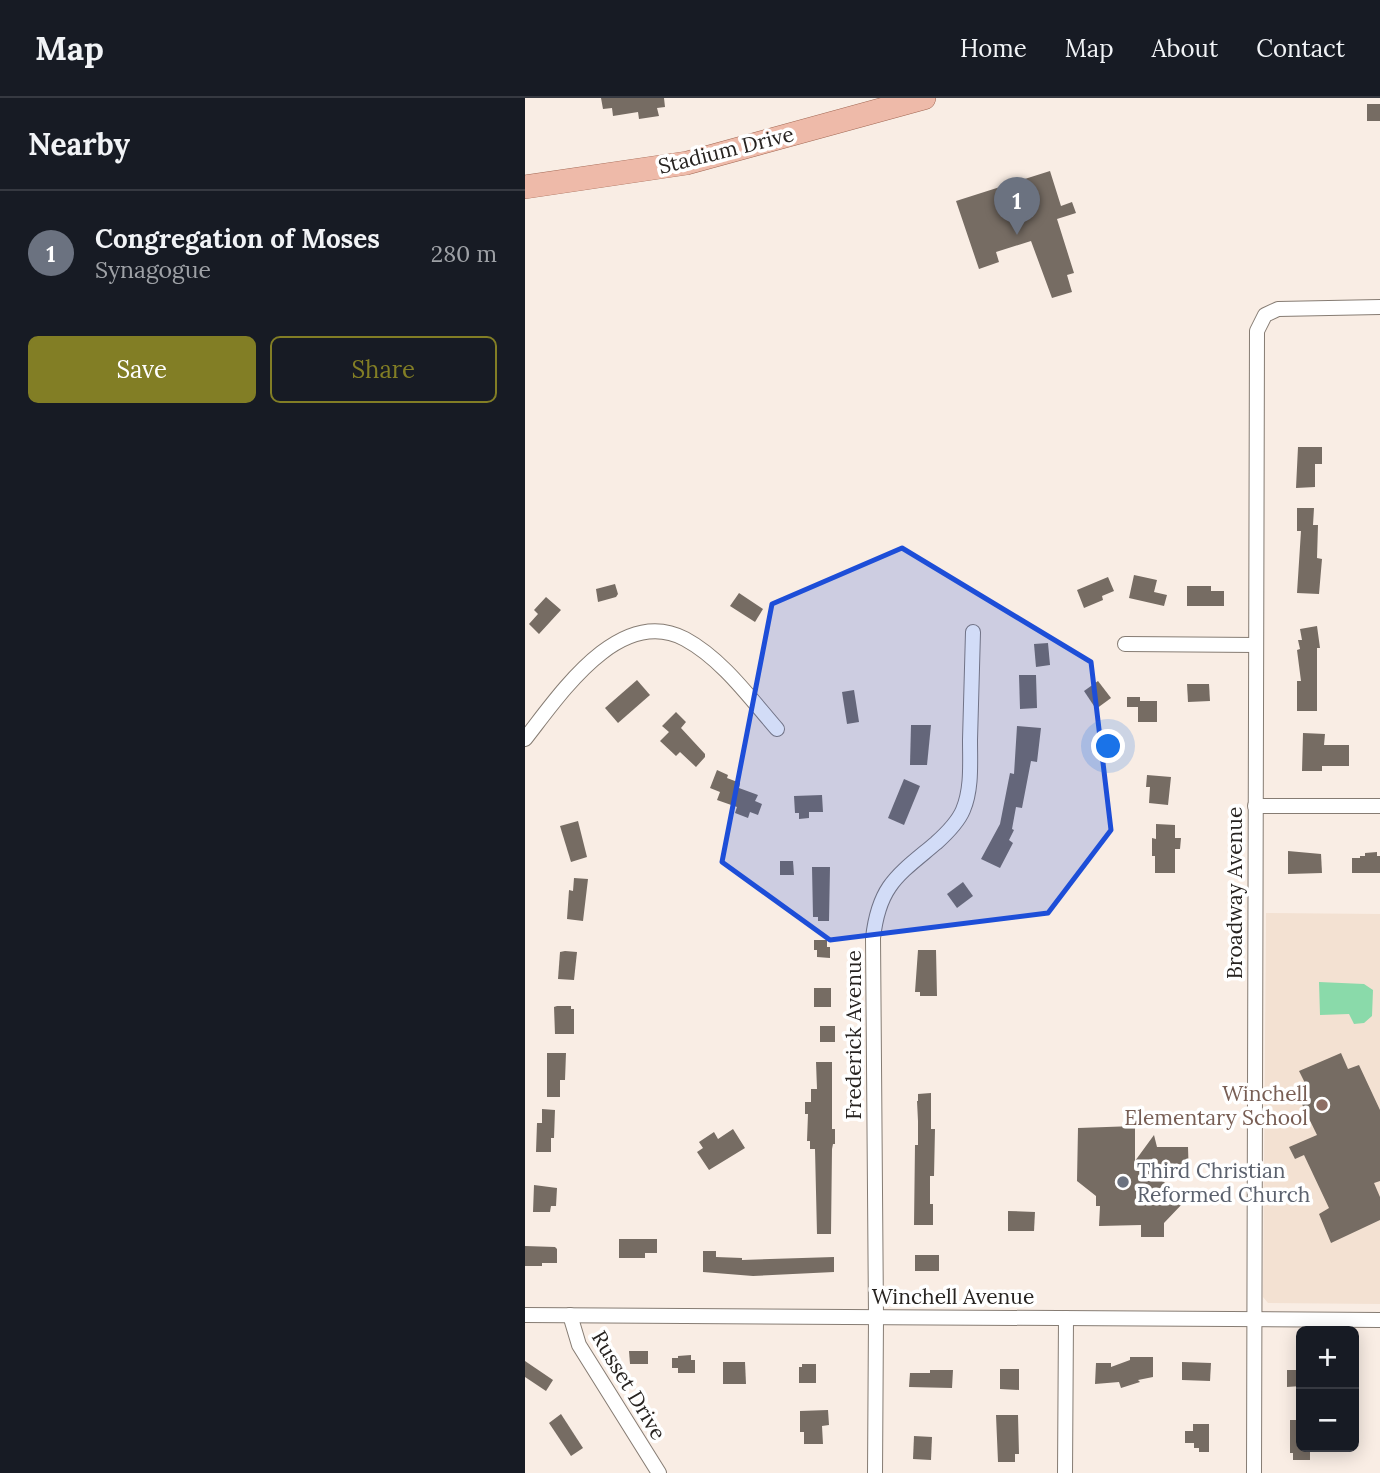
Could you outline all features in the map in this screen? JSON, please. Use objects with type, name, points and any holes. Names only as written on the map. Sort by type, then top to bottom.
[{"type":"main road","name":"Stadium Drive","points":[[525,187],[687,163],[924,98]]},
{"type":"street","name":"Broadway Avenue","points":[[1254,1473],[1257,331],[1265,315],[1287,307],[1380,307]]},
{"type":"street","points":[[525,739],[580,670],[625,638],[645,632],[677,635],[697,646],[725,670],[777,729]]},
{"type":"street","name":"Frederick Avenue","points":[[875,1473],[875,918],[887,889],[901,872],[945,835],[962,812],[969,776],[973,632]]},
{"type":"street","points":[[1125,644],[1256,645]]},
{"type":"street","points":[[1255,806],[1380,806]]},
{"type":"street","name":"Winchell Avenue","points":[[525,1315],[1380,1320]]},
{"type":"street","name":"Russet Drive","points":[[570,1315],[579,1345],[659,1473]]},
{"type":"street","points":[[1065,1473],[1066,1318]]},
{"type":"highlighted area","points":[[902,548],[1091,662],[1111,830],[1048,913],[830,940],[722,862],[772,604]]},
{"type":"shaded area","name":"Winchell Elementary School","points":[[1266,913],[1380,914],[1380,1304],[1268,1303],[1263,1297]]},
{"type":"green space","points":[[1319,982],[1364,984],[1373,990],[1372,1016],[1364,1023],[1354,1024],[1349,1014],[1320,1015]]},
{"type":"building","points":[[601,98],[664,98],[665,107],[657,108],[659,116],[639,119],[638,112],[613,116],[612,108],[603,109]]},
{"type":"building","points":[[1367,104],[1380,104],[1380,121],[1367,121]]},
{"type":"building","points":[[1050,171],[1061,206],[1072,202],[1076,213],[1057,219],[1074,273],[1067,275],[1072,292],[1052,298],[1031,241],[996,252],[999,262],[979,269],[956,201]]},
{"type":"building","points":[[1298,447],[1322,447],[1322,464],[1315,464],[1315,487],[1296,488]]},
{"type":"building","points":[[1297,508],[1314,508],[1313,525],[1318,525],[1317,558],[1322,559],[1319,594],[1297,593],[1301,531],[1297,531]]},
{"type":"building","points":[[1134,575],[1157,580],[1154,592],[1167,595],[1164,606],[1129,598]]},
{"type":"building","points":[[1108,577],[1114,591],[1102,596],[1103,600],[1084,608],[1077,590]]},
{"type":"building","points":[[615,584],[618,594],[616,597],[598,602],[596,589]]},
{"type":"building","points":[[1187,586],[1211,586],[1211,591],[1224,591],[1224,606],[1187,606]]},
{"type":"building","points":[[739,593],[763,609],[755,622],[730,606]]},
{"type":"building","points":[[546,597],[561,610],[539,634],[529,624],[538,614],[534,610]]},
{"type":"building","points":[[1317,626],[1320,648],[1317,648],[1317,711],[1297,711],[1297,681],[1301,681],[1297,650],[1300,649],[1298,640],[1302,640],[1300,629]]},
{"type":"building","points":[[1048,643],[1050,665],[1036,667],[1034,644]]},
{"type":"building","points":[[1019,675],[1036,675],[1037,708],[1020,709]]},
{"type":"building","points":[[637,680],[650,695],[618,723],[605,708]]},
{"type":"building","points":[[1098,681],[1111,698],[1096,709],[1084,691]]},
{"type":"building","points":[[1187,684],[1209,684],[1210,701],[1188,702]]},
{"type":"building","points":[[854,690],[859,722],[847,724],[842,692]]},
{"type":"building","points":[[1127,697],[1140,697],[1140,701],[1157,701],[1157,722],[1138,722],[1138,707],[1127,707]]},
{"type":"building","points":[[676,712],[686,722],[681,728],[705,754],[696,767],[680,752],[676,756],[660,741],[669,732],[662,726]]},
{"type":"building","points":[[911,725],[931,725],[927,765],[910,765]]},
{"type":"building","points":[[1017,726],[1041,728],[1037,762],[1031,761],[1022,808],[1016,807],[1014,830],[1009,840],[1013,843],[1000,868],[981,859],[1000,824],[1010,773],[1014,774]]},
{"type":"building","points":[[1303,733],[1325,734],[1324,745],[1349,745],[1349,766],[1322,766],[1322,771],[1302,771]]},
{"type":"building","points":[[717,770],[740,783],[739,788],[758,795],[755,801],[762,804],[758,815],[750,812],[748,818],[735,813],[737,807],[717,800],[720,792],[710,788]]},
{"type":"building","points":[[1147,775],[1171,777],[1168,805],[1149,803],[1150,787],[1146,787]]},
{"type":"building","points":[[904,779],[920,786],[904,825],[888,818]]},
{"type":"building","points":[[822,795],[823,812],[809,812],[809,818],[799,819],[799,813],[795,813],[794,796]]},
{"type":"building","points":[[578,821],[587,857],[571,862],[560,826]]},
{"type":"building","points":[[1156,824],[1175,825],[1175,838],[1181,838],[1180,849],[1175,849],[1175,873],[1155,873],[1152,838],[1156,839]]},
{"type":"building","points":[[1288,851],[1321,854],[1322,873],[1288,874]]},
{"type":"building","points":[[1377,852],[1377,856],[1380,856],[1380,873],[1352,873],[1352,858]]},
{"type":"building","points":[[780,861],[793,861],[794,875],[780,875]]},
{"type":"building","points":[[812,867],[830,867],[829,921],[818,921],[818,917],[813,917]]},
{"type":"building","points":[[574,878],[588,879],[583,921],[567,919],[569,890],[573,891]]},
{"type":"building","points":[[963,882],[973,896],[957,908],[947,894]]},
{"type":"building","points":[[814,940],[827,940],[830,958],[817,957]]},
{"type":"building","points":[[918,950],[936,950],[937,996],[920,996],[920,992],[915,992]]},
{"type":"building","points":[[560,952],[577,952],[574,980],[558,979]]},
{"type":"building","points":[[814,988],[831,988],[831,1007],[814,1007]]},
{"type":"building","points":[[571,1006],[571,1009],[574,1009],[574,1034],[555,1034],[554,1007]]},
{"type":"building","points":[[820,1026],[835,1026],[835,1042],[820,1042]]},
{"type":"building","points":[[547,1053],[566,1053],[565,1080],[560,1080],[560,1097],[547,1097]]},
{"type":"building","points":[[1341,1053],[1348,1069],[1359,1065],[1380,1110],[1380,1181],[1374,1183],[1380,1197],[1380,1220],[1331,1243],[1319,1214],[1329,1208],[1304,1155],[1295,1159],[1289,1147],[1317,1135],[1296,1092],[1307,1087],[1299,1071]]},
{"type":"building","points":[[816,1062],[832,1062],[832,1129],[835,1129],[835,1144],[832,1149],[831,1234],[817,1234],[815,1149],[810,1149],[810,1141],[807,1141],[808,1114],[805,1114],[805,1102],[811,1102],[811,1089],[817,1089]]},
{"type":"building","points":[[931,1093],[931,1129],[935,1129],[934,1176],[930,1176],[933,1225],[914,1225],[917,1101],[918,1094]]},
{"type":"building","points":[[542,1109],[555,1110],[551,1152],[536,1152],[537,1123],[542,1123]]},
{"type":"building","name":"Third Christian Reformed Church","points":[[1135,1126],[1135,1161],[1154,1135],[1157,1147],[1188,1147],[1189,1179],[1160,1178],[1184,1202],[1164,1223],[1164,1237],[1141,1237],[1141,1225],[1099,1226],[1100,1206],[1096,1206],[1096,1196],[1077,1181],[1078,1128]]},
{"type":"building","points":[[733,1129],[745,1148],[709,1170],[697,1152],[703,1148],[699,1142],[714,1132],[718,1139]]},
{"type":"building","points":[[534,1185],[557,1188],[556,1206],[551,1206],[550,1212],[533,1212]]},
{"type":"building","points":[[1008,1211],[1035,1212],[1034,1231],[1008,1231]]},
{"type":"building","points":[[619,1239],[657,1239],[657,1253],[645,1253],[645,1258],[619,1258]]},
{"type":"building","points":[[525,1246],[555,1247],[557,1263],[525,1266]]},
{"type":"building","points":[[703,1251],[716,1251],[716,1257],[742,1260],[834,1257],[834,1272],[753,1276],[703,1272]]},
{"type":"building","points":[[915,1255],[939,1255],[939,1271],[915,1271]]},
{"type":"building","points":[[629,1351],[648,1351],[648,1364],[630,1364]]},
{"type":"building","points":[[691,1355],[691,1360],[695,1360],[695,1373],[678,1373],[678,1368],[672,1368],[672,1358]]},
{"type":"building","points":[[1130,1357],[1153,1357],[1153,1377],[1121,1388],[1119,1382],[1095,1384],[1096,1363],[1111,1363],[1111,1367],[1130,1360]]},
{"type":"building","points":[[525,1361],[553,1380],[546,1391],[525,1377]]},
{"type":"building","points":[[723,1362],[745,1362],[746,1384],[723,1384]]},
{"type":"building","points":[[1182,1362],[1211,1363],[1210,1381],[1182,1380]]},
{"type":"building","points":[[802,1364],[816,1364],[816,1383],[799,1383],[799,1367],[802,1367]]},
{"type":"building","points":[[1000,1369],[1019,1369],[1019,1390],[1000,1389]]},
{"type":"building","points":[[930,1370],[953,1370],[952,1388],[909,1387],[910,1373],[930,1373]]},
{"type":"building","points":[[1287,1370],[1296,1370],[1296,1386],[1287,1387]]},
{"type":"building","points":[[828,1410],[829,1425],[822,1426],[823,1444],[804,1444],[804,1432],[800,1432],[800,1411]]},
{"type":"building","points":[[561,1414],[583,1448],[571,1456],[549,1423]]},
{"type":"building","points":[[996,1415],[1018,1415],[1019,1454],[1015,1454],[1015,1462],[998,1462]]},
{"type":"building","points":[[1290,1420],[1296,1420],[1296,1452],[1310,1452],[1310,1460],[1293,1460],[1293,1453],[1290,1453]]},
{"type":"building","points":[[1193,1424],[1209,1424],[1209,1452],[1199,1452],[1199,1448],[1194,1448],[1194,1443],[1185,1443],[1185,1431],[1193,1431]]},
{"type":"building","points":[[914,1436],[932,1437],[931,1460],[913,1459]]},
{"type":"place","name":"Congregation of Moses","points":[[1017,235]]},
{"type":"place","name":"Winchell Elementary School","points":[[1322,1105]]},
{"type":"place","name":"Third Christian Reformed Church","points":[[1123,1182]]}]
